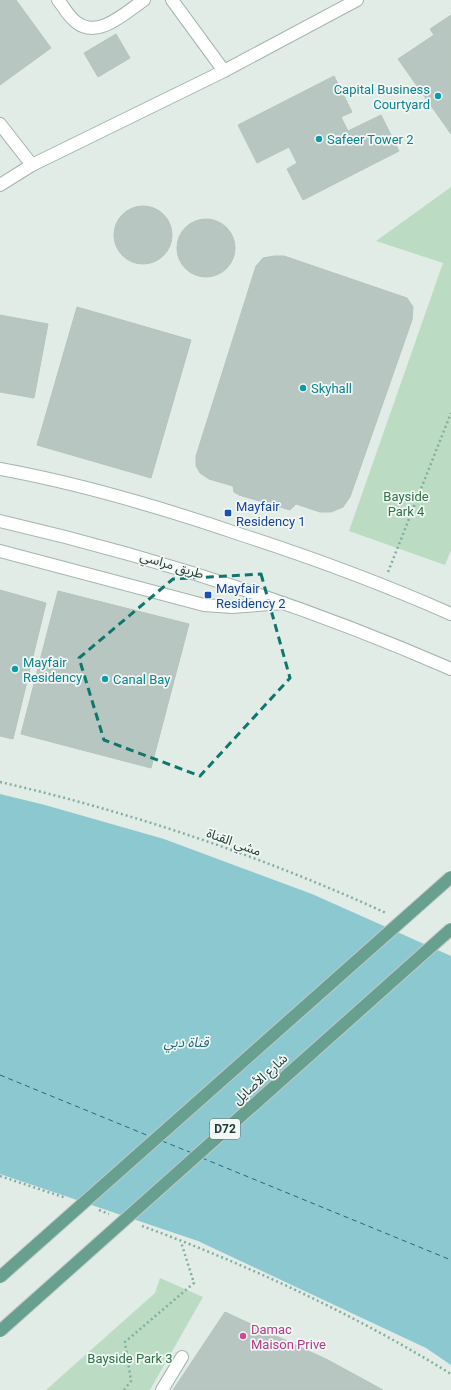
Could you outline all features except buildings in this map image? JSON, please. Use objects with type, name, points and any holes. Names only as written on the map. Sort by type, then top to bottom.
[{"type":"main road","name":"شارع الأصايل","points":[[0,1278],[451,877]]},
{"type":"main road","name":"شارع الأصايل","points":[[0,1331],[451,929]]},
{"type":"street","points":[[58,0],[70,16],[83,26],[95,28],[107,25],[144,0]]},
{"type":"street","points":[[172,0],[224,71]]},
{"type":"street","points":[[0,185],[32,165],[224,71],[357,0]]},
{"type":"street","points":[[0,124],[32,165]]},
{"type":"street","points":[[0,469],[78,486],[171,512],[307,556],[383,585],[451,614]]},
{"type":"street","name":"طريق مراسي","points":[[0,521],[140,556],[286,602],[451,669]]},
{"type":"street","points":[[0,551],[204,605],[232,607],[259,606],[286,602]]},
{"type":"street","points":[[162,1390],[182,1357]]},
{"type":"path","points":[[383,585],[451,413]]},
{"type":"path","name":"مشي القناة","points":[[0,782],[75,802],[209,843],[312,882],[391,916]]},
{"type":"path","points":[[0,1176],[68,1199]]},
{"type":"path","points":[[96,1209],[111,1214]]},
{"type":"path","points":[[140,1225],[312,1299],[378,1333],[451,1374]]},
{"type":"path","points":[[124,1390],[131,1381],[125,1342],[194,1282],[181,1242]]},
{"type":"highlighted area","points":[[261,574],[290,678],[200,776],[104,740],[79,658],[173,579]]},
{"type":"green space","name":"Bayside Park 4","points":[[451,187],[451,550],[445,565],[349,531],[443,263],[376,241]]},
{"type":"green space","name":"Bayside Park 3","points":[[160,1278],[203,1297],[150,1390],[46,1390],[155,1293]]},
{"type":"water","name":"قناة دبي","points":[[0,794],[45,805],[164,839],[312,894],[451,956],[451,1365],[426,1348],[198,1241],[0,1174]]},
{"type":"ferry route","points":[[0,1075],[149,1136]]},
{"type":"ferry route","points":[[162,1141],[192,1153]]},
{"type":"ferry route","points":[[202,1158],[451,1260]]},
{"type":"place","name":"Capital Business Courtyard","points":[[438,96]]},
{"type":"place","name":"Safeer Tower 2","points":[[319,139]]},
{"type":"place","name":"Skyhall","points":[[303,388]]},
{"type":"place","name":"Mayfair Residency 1","points":[[228,513]]},
{"type":"place","name":"Mayfair Residency 2","points":[[208,595]]},
{"type":"place","name":"Mayfair Residency","points":[[15,669]]},
{"type":"place","name":"Canal Bay","points":[[105,679]]},
{"type":"place","name":"Damac Maison Prive","points":[[243,1336]]}]
